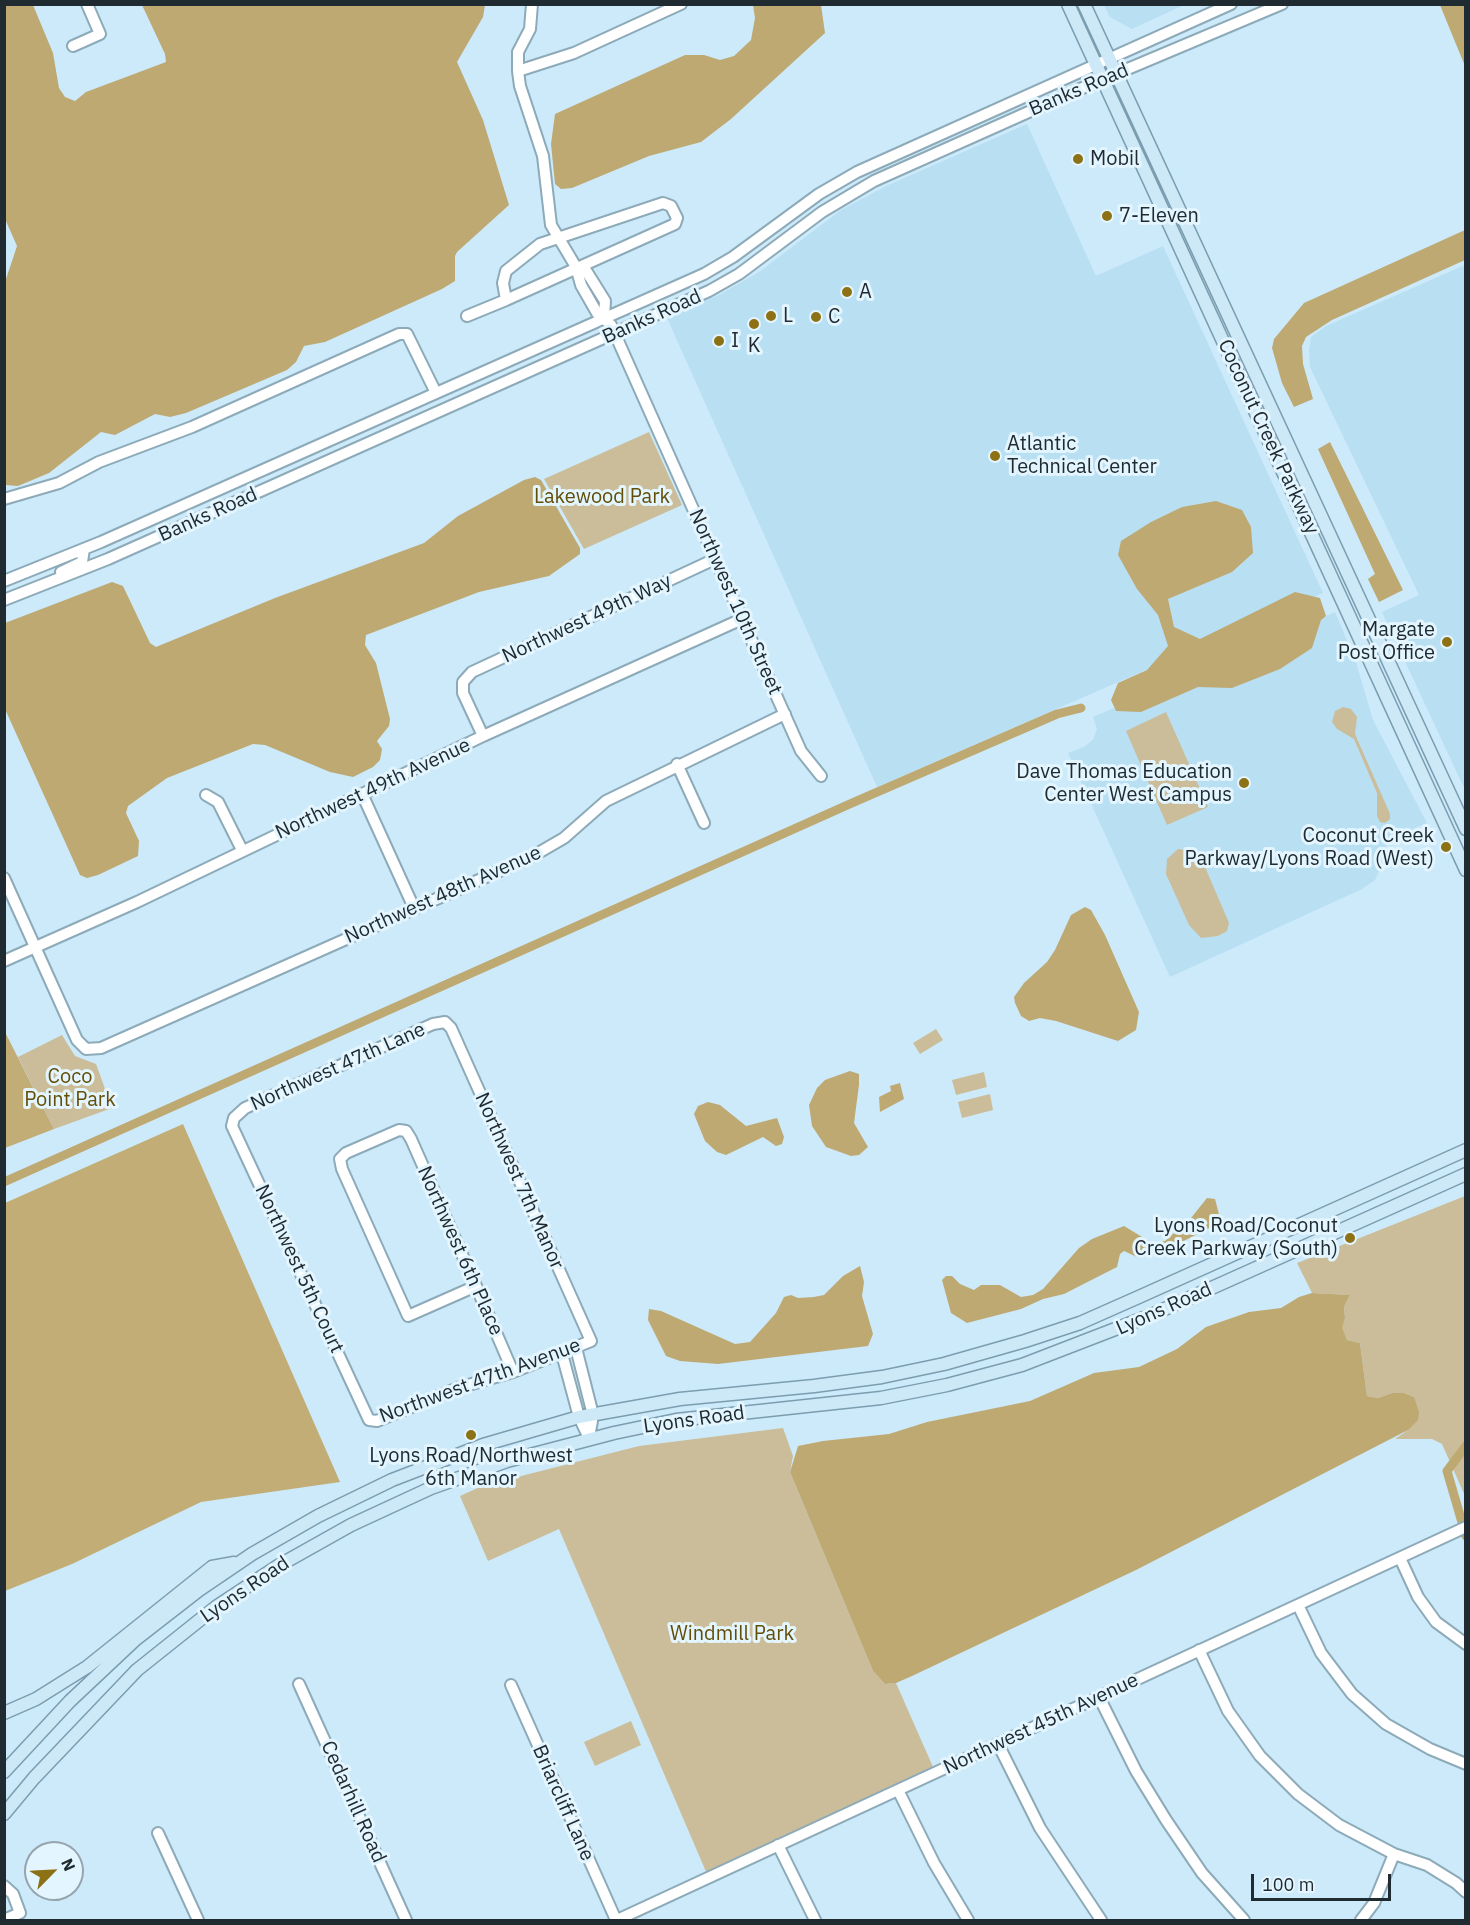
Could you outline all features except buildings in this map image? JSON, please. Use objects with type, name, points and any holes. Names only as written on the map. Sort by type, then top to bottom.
[{"type":"main road","name":"Coconut Creek Parkway","points":[[1068,4],[1466,870]]},
{"type":"main road","name":"Coconut Creek Parkway","points":[[1084,4],[1466,829]]},
{"type":"main road","name":"Lyons Road","points":[[4,1772],[70,1701],[136,1639],[199,1590],[241,1561],[318,1516],[385,1482],[493,1441],[579,1418],[680,1399],[882,1377],[944,1364],[1025,1341],[1080,1323],[1466,1150]]},
{"type":"main road","name":"Lyons Road","points":[[4,1814],[63,1746],[137,1670],[216,1607],[278,1566],[351,1525],[431,1488],[507,1461],[589,1438],[676,1420],[881,1398],[946,1386],[1022,1365],[1149,1316],[1466,1174]]},
{"type":"main road","points":[[4,1713],[36,1699],[87,1667],[212,1567],[241,1561]]},
{"type":"street","points":[[73,45],[100,34],[87,4]]},
{"type":"street","name":"Banks Road","points":[[532,4],[530,29],[518,52],[518,71],[520,86],[543,156],[551,225],[576,267],[585,269],[605,301],[610,325]]},
{"type":"street","points":[[518,71],[574,52],[681,4]]},
{"type":"street","name":"Banks Road","points":[[4,600],[108,559],[610,325],[733,257],[819,194],[857,172],[1231,4]]},
{"type":"street","name":"Banks Road","points":[[4,581],[84,549],[436,393],[610,325],[709,291],[739,274],[822,212],[874,181],[1102,80],[1282,4]]},
{"type":"street","points":[[467,316],[507,300],[675,224],[677,218],[671,206],[663,203],[540,244],[506,271],[503,283],[507,300]]},
{"type":"street","name":"Northwest 10th Street","points":[[610,325],[801,751],[821,776]]},
{"type":"street","points":[[4,499],[58,483],[99,462],[192,427],[399,334],[407,334],[436,393]]},
{"type":"street","points":[[4,600],[26,587],[82,562],[84,549]]},
{"type":"street","name":"Northwest 49th Way","points":[[483,736],[463,693],[463,682],[472,672],[715,559]]},
{"type":"street","name":"Northwest 49th Avenue","points":[[4,961],[137,902],[242,850],[363,796],[483,736],[742,619]]},
{"type":"street","name":"Northwest 48th Avenue","points":[[35,947],[78,1040],[86,1049],[100,1048],[533,856],[564,838],[606,801],[677,764],[785,714]]},
{"type":"street","points":[[677,764],[704,823]]},
{"type":"street","points":[[206,795],[218,802],[242,850]]},
{"type":"street","points":[[363,796],[414,908]]},
{"type":"street","points":[[4,878],[35,947]]},
{"type":"street","name":"Northwest 47th Lane","points":[[234,1118],[245,1108],[433,1024],[445,1022]]},
{"type":"street","name":"Northwest 7th Manor","points":[[445,1022],[451,1028],[591,1341]]},
{"type":"street","name":"Northwest 5th Court","points":[[234,1118],[232,1126],[369,1420]]},
{"type":"street","name":"Northwest 6th Place","points":[[476,1286],[408,1316],[342,1169],[340,1159],[346,1153],[399,1130],[406,1131],[476,1286],[513,1372]]},
{"type":"street","name":"Northwest 47th Avenue","points":[[369,1420],[377,1421],[459,1388],[513,1372],[591,1341]]},
{"type":"street","points":[[576,1348],[593,1415],[589,1438]]},
{"type":"street","points":[[562,1354],[579,1418],[589,1438]]},
{"type":"street","name":"Northwest 45th Avenue","points":[[617,1920],[1466,1527]]},
{"type":"street","points":[[1400,1558],[1418,1597],[1436,1622],[1466,1644]]},
{"type":"street","points":[[1298,1605],[1322,1653],[1352,1694],[1386,1725],[1430,1749],[1466,1764]]},
{"type":"street","points":[[1199,1650],[1228,1711],[1260,1756],[1298,1794],[1339,1825],[1394,1854],[1427,1865],[1466,1892]]},
{"type":"street","name":"Cedarhill Road","points":[[299,1684],[406,1920]]},
{"type":"street","name":"Briarcliff Lane","points":[[511,1685],[617,1920]]},
{"type":"street","points":[[1099,1697],[1136,1771],[1166,1820],[1202,1873],[1244,1920]]},
{"type":"street","points":[[998,1744],[1040,1828],[1101,1920]]},
{"type":"street","points":[[898,1790],[934,1863],[968,1920]]},
{"type":"street","points":[[158,1833],[198,1920]]},
{"type":"street","points":[[778,1845],[815,1920]]},
{"type":"street","points":[[1361,1920],[1374,1903],[1394,1854]]},
{"type":"street","points":[[4,1886],[13,1894],[21,1913],[4,1920]]},
{"type":"shaded area","points":[[5,4],[33,5],[53,53],[59,88],[65,97],[75,101],[86,92],[166,62],[165,54],[142,5],[485,5],[483,17],[457,62],[483,120],[509,205],[457,252],[455,281],[442,289],[325,342],[304,346],[296,362],[287,370],[186,413],[170,417],[155,414],[115,435],[101,432],[49,473],[18,486],[5,485],[5,282],[17,246],[5,219]]},
{"type":"shaded area","points":[[753,5],[821,5],[825,33],[731,119],[701,142],[649,156],[572,188],[561,189],[555,184],[551,144],[555,114],[685,55],[704,55],[720,60],[734,56],[751,40],[755,18]]},
{"type":"shaded area","points":[[1104,5],[1184,5],[1132,29],[1110,17]]},
{"type":"shaded area","points":[[1440,5],[1465,5],[1465,66],[1451,32]]},
{"type":"shaded area","name":"Atlantic Technical Center","points":[[1027,124],[1096,276],[1163,246],[1323,593],[877,787],[667,318],[719,295],[759,272],[841,210],[886,186]]},
{"type":"shaded area","points":[[1465,230],[1465,260],[1332,320],[1306,337],[1302,346],[1303,364],[1313,399],[1294,407],[1282,383],[1272,348],[1274,339],[1304,303]]},
{"type":"shaded area","points":[[1465,265],[1465,790],[1382,612],[1419,595],[1310,367],[1309,351],[1311,337],[1326,326]]},
{"type":"shaded area","points":[[1330,442],[1403,590],[1379,602],[1368,579],[1375,574],[1318,449]]},
{"type":"shaded area","points":[[535,477],[541,480],[580,548],[580,554],[549,576],[479,592],[366,635],[365,645],[376,663],[390,719],[389,726],[377,741],[382,749],[380,760],[373,767],[353,777],[330,772],[265,745],[253,744],[167,778],[128,806],[126,813],[139,841],[138,856],[98,875],[87,878],[80,875],[5,709],[5,623],[112,582],[123,586],[150,643],[156,647],[275,598],[424,543],[458,516],[524,480]]},
{"type":"shaded area","points":[[1216,501],[1242,510],[1251,527],[1253,553],[1232,572],[1168,599],[1174,627],[1200,639],[1295,592],[1320,598],[1326,616],[1321,620],[1312,648],[1280,669],[1232,688],[1198,687],[1141,712],[1116,711],[1111,700],[1118,683],[1147,670],[1168,646],[1158,615],[1137,589],[1118,555],[1121,541],[1151,522],[1182,507]]},
{"type":"shaded area","name":"Dave Thomas Education Center West Campus","points":[[1335,612],[1355,659],[1373,720],[1427,823],[1395,837],[1386,846],[1383,863],[1375,880],[1362,889],[1170,977],[1068,753],[1084,747],[1093,740],[1097,729],[1093,717]]},
{"type":"shaded area","points":[[1085,907],[1091,910],[1105,935],[1139,1012],[1136,1030],[1118,1041],[1056,1021],[1040,1018],[1029,1021],[1021,1016],[1015,1003],[1014,997],[1024,983],[1047,962],[1055,950],[1071,915]]},
{"type":"shaded area","points":[[4,1030],[54,1129],[5,1148],[4,1148]]},
{"type":"shaded area","points":[[850,1071],[859,1074],[854,1123],[868,1147],[859,1155],[851,1156],[826,1147],[812,1126],[809,1105],[817,1088],[825,1080]]},
{"type":"shaded area","points":[[900,1083],[904,1099],[880,1112],[879,1097],[891,1091],[890,1086]]},
{"type":"shaded area","points":[[708,1102],[720,1105],[746,1126],[777,1118],[784,1137],[782,1144],[776,1146],[763,1137],[726,1155],[717,1152],[705,1141],[694,1114],[698,1106]]},
{"type":"shaded area","points":[[183,1124],[340,1482],[201,1502],[72,1564],[5,1591],[5,1203]]},
{"type":"shaded area","points":[[1207,1198],[1215,1199],[1221,1222],[1158,1254],[1139,1258],[1124,1251],[1120,1254],[1117,1267],[1064,1294],[1043,1299],[1021,1309],[967,1323],[951,1313],[942,1280],[946,1276],[952,1276],[960,1284],[974,1290],[981,1285],[1000,1285],[1021,1297],[1033,1295],[1043,1289],[1079,1248],[1092,1239],[1124,1226],[1152,1243],[1165,1241],[1191,1218]]},
{"type":"shaded area","points":[[860,1266],[864,1282],[862,1296],[873,1334],[868,1346],[718,1364],[680,1361],[666,1356],[648,1320],[649,1309],[661,1311],[735,1344],[750,1342],[776,1313],[784,1297],[824,1295],[843,1276]]},
{"type":"shaded area","points":[[1312,1293],[1350,1295],[1344,1307],[1345,1318],[1342,1328],[1347,1340],[1360,1343],[1367,1396],[1378,1398],[1392,1393],[1404,1393],[1414,1397],[1419,1412],[1418,1420],[1408,1430],[1136,1570],[912,1676],[896,1683],[885,1684],[873,1671],[790,1472],[798,1446],[889,1434],[927,1422],[1030,1401],[1094,1373],[1139,1367],[1177,1349],[1206,1327],[1249,1312],[1281,1308],[1299,1297]]},
{"type":"green space","name":"Lakewood Park","points":[[649,432],[682,505],[584,549],[544,479]]},
{"type":"green space","points":[[1343,707],[1351,709],[1357,717],[1355,734],[1390,814],[1390,819],[1385,823],[1380,822],[1377,816],[1377,793],[1354,739],[1337,729],[1332,722],[1335,711]]},
{"type":"green space","points":[[1166,712],[1208,807],[1167,825],[1126,731]]},
{"type":"green space","points":[[1178,849],[1194,851],[1202,860],[1229,923],[1227,931],[1218,936],[1201,938],[1189,925],[1166,874],[1167,859]]},
{"type":"green space","points":[[936,1029],[943,1040],[920,1054],[913,1043]]},
{"type":"green space","name":"Coco Point Park","points":[[62,1035],[75,1056],[96,1064],[112,1108],[54,1129],[18,1057]]},
{"type":"green space","points":[[984,1072],[987,1087],[956,1095],[952,1080]]},
{"type":"green space","points":[[990,1094],[993,1110],[962,1118],[958,1102]]},
{"type":"green space","points":[[1465,1196],[1465,1496],[1442,1444],[1432,1439],[1395,1439],[1408,1430],[1414,1397],[1404,1393],[1392,1393],[1378,1398],[1367,1396],[1360,1343],[1347,1340],[1341,1328],[1345,1318],[1344,1307],[1350,1295],[1312,1293],[1297,1263]]},
{"type":"green space","name":"Windmill Park","points":[[783,1428],[793,1456],[790,1472],[873,1671],[885,1684],[896,1683],[933,1767],[707,1874],[559,1529],[488,1561],[460,1496],[482,1486],[639,1446]]},
{"type":"green space","points":[[631,1721],[641,1745],[595,1766],[584,1742]]},
{"type":"waterway","points":[[4,1182],[852,803],[1057,714],[1081,708]]},
{"type":"waterway","points":[[1466,1446],[1447,1471],[1466,1536]]},
{"type":"place","name":"Mobil","points":[[1078,159]]},
{"type":"place","name":"7-Eleven","points":[[1107,216]]},
{"type":"place","name":"A","points":[[847,292]]},
{"type":"place","name":"L","points":[[771,316]]},
{"type":"place","name":"C","points":[[816,317]]},
{"type":"place","name":"K","points":[[754,324]]},
{"type":"place","name":"I","points":[[719,341]]},
{"type":"place","name":"Atlantic Technical Center","points":[[995,456]]},
{"type":"place","name":"Margate Post Office","points":[[1447,642]]},
{"type":"place","name":"Dave Thomas Education Center West Campus","points":[[1244,783]]},
{"type":"place","name":"Coconut Creek Parkway/Lyons Road (West)","points":[[1446,847]]},
{"type":"place","name":"Lyons Road/Coconut Creek Parkway (South)","points":[[1350,1238]]},
{"type":"place","name":"Lyons Road/Northwest 6th Manor","points":[[471,1435]]}]
